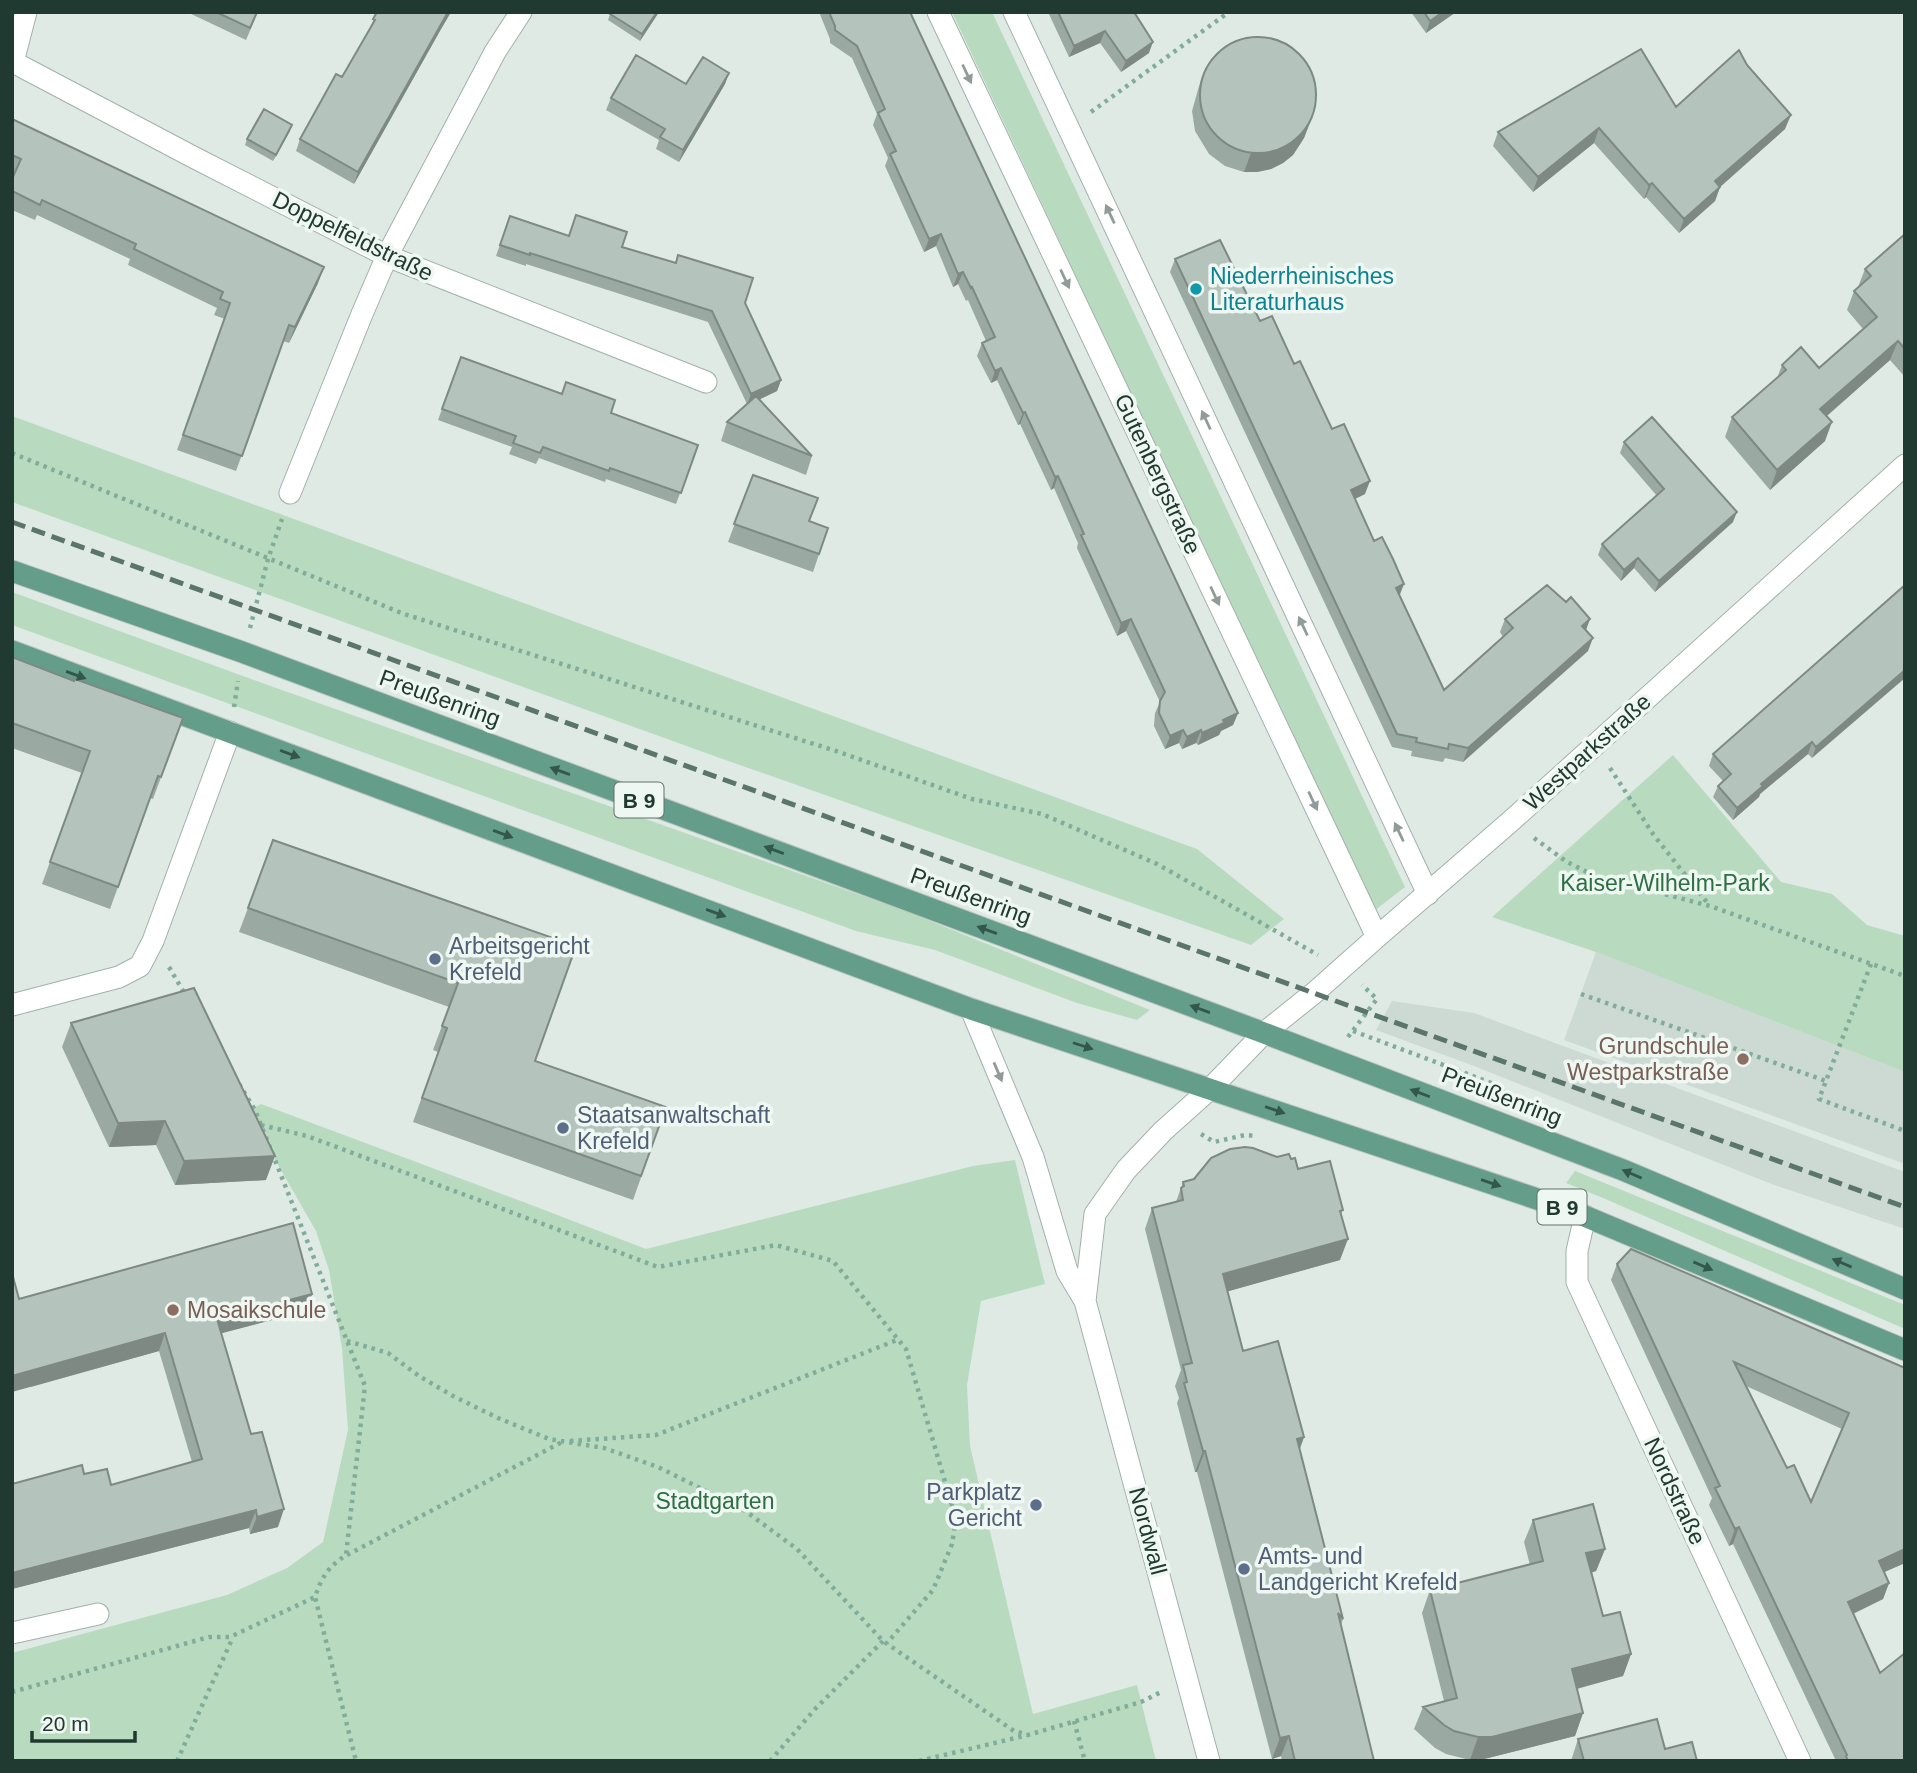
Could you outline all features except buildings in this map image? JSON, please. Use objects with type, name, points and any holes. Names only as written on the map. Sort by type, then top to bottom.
[{"type":"main road","name":"Preußenring","points":[[12,571],[242,652],[1264,1033],[1623,1170],[1905,1289]]},
{"type":"main road","name":"B 9","points":[[12,651],[971,1009],[1585,1216],[1905,1350]]},
{"type":"street","points":[[13,62],[26,12]]},
{"type":"street","points":[[290,493],[387,256],[495,52],[521,12]]},
{"type":"street","name":"Gutenbergstraße","points":[[938,12],[1377,937]]},
{"type":"street","points":[[1014,12],[1428,894]]},
{"type":"street","name":"Doppelfeldstraße","points":[[13,62],[387,256],[706,382]]},
{"type":"street","name":"Westparkstraße","points":[[1264,1033],[1314,993],[1511,821],[1905,465]]},
{"type":"street","points":[[12,1005],[119,977],[140,966],[153,941],[230,732]]},
{"type":"street","name":"Nordwall","points":[[971,1009],[1033,1157],[1067,1271],[1085,1301],[1209,1761]]},
{"type":"street","name":"Nordwall","points":[[1085,1301],[1095,1214],[1126,1170],[1264,1033]]},
{"type":"street","name":"Nordstraße","points":[[1585,1216],[1577,1251],[1577,1282],[1800,1761]]},
{"type":"street","points":[[12,1633],[98,1614]]},
{"type":"path","points":[[1069,128],[1229,12]]},
{"type":"path","points":[[12,453],[404,614],[836,751],[972,799],[1042,814],[1157,864],[1341,968],[1377,999],[1330,1059]]},
{"type":"path","points":[[268,559],[290,493]]},
{"type":"path","points":[[1590,749],[1611,770],[1653,834],[1710,906]]},
{"type":"path","points":[[1511,821],[1567,862],[1595,876],[1710,906],[1905,976]]},
{"type":"path","points":[[153,941],[187,997]]},
{"type":"path","points":[[1871,964],[1819,1099],[1905,1131]]},
{"type":"path","points":[[1581,994],[1826,1081]]},
{"type":"path","points":[[235,1076],[255,1110],[365,1386],[346,1555]]},
{"type":"path","points":[[261,1125],[307,1136],[658,1268],[776,1245],[833,1261],[906,1349],[956,1519],[952,1544],[933,1590],[885,1642],[816,1708],[770,1761]]},
{"type":"path","points":[[356,1761],[315,1597],[321,1580],[332,1564],[562,1441],[656,1435],[897,1339]]},
{"type":"path","points":[[347,1341],[388,1353],[419,1376],[498,1418],[549,1439],[604,1448],[658,1467],[744,1510],[797,1549],[885,1642],[1014,1731],[1028,1735]]},
{"type":"path","points":[[12,1692],[209,1637],[233,1636],[315,1597]]},
{"type":"path","points":[[177,1761],[233,1636]]},
{"type":"path","points":[[919,1761],[1028,1735],[1141,1702],[1188,1679]]},
{"type":"path","points":[[1074,1721],[1085,1761]]},
{"type":"shaded area","name":"Grundschule Westparkstraße","points":[[1596,952],[1905,1072],[1905,1164],[1564,1040]]},
{"type":"shaded area","points":[[1392,1001],[1474,1013],[1905,1172],[1905,1229],[1774,1185],[1376,1030]]},
{"type":"green space","points":[[952,12],[992,12],[1405,887],[1374,911]]},
{"type":"green space","points":[[12,416],[1197,849],[1284,919],[1251,945],[717,757],[12,502]]},
{"type":"green space","points":[[12,592],[908,912],[1150,1010],[1137,1020],[1077,1003],[935,950],[856,931],[12,625]]},
{"type":"green space","name":"Kaiser-Wilhelm-Park","points":[[1673,755],[1781,882],[1832,894],[1867,925],[1905,936],[1905,1072],[1596,952],[1492,917]]},
{"type":"green space","name":"Stadtgarten","points":[[261,1104],[646,1249],[973,1166],[1015,1160],[1045,1284],[981,1301],[967,1385],[970,1446],[1033,1714],[1137,1685],[1156,1761],[12,1761],[12,1653],[227,1595],[287,1568],[323,1542],[348,1430],[342,1348],[329,1270],[316,1231],[247,1111]]},
{"type":"green space","points":[[1575,1171],[1905,1305],[1905,1329],[1566,1183]]},
{"type":"railway","points":[[12,522],[1905,1207]]},
{"type":"place","name":"Niederrheinisches Literaturhaus","points":[[1196,289]]},
{"type":"place","name":"Arbeitsgericht Krefeld","points":[[435,959]]},
{"type":"place","name":"Grundschule Westparkstraße","points":[[1743,1059]]},
{"type":"place","name":"Staatsanwaltschaft Krefeld","points":[[563,1128]]},
{"type":"place","name":"Mosaikschule","points":[[173,1310]]},
{"type":"place","name":"Parkplatz Gericht","points":[[1036,1505]]},
{"type":"place","name":"Amts- und Landgericht Krefeld","points":[[1244,1569]]}]
